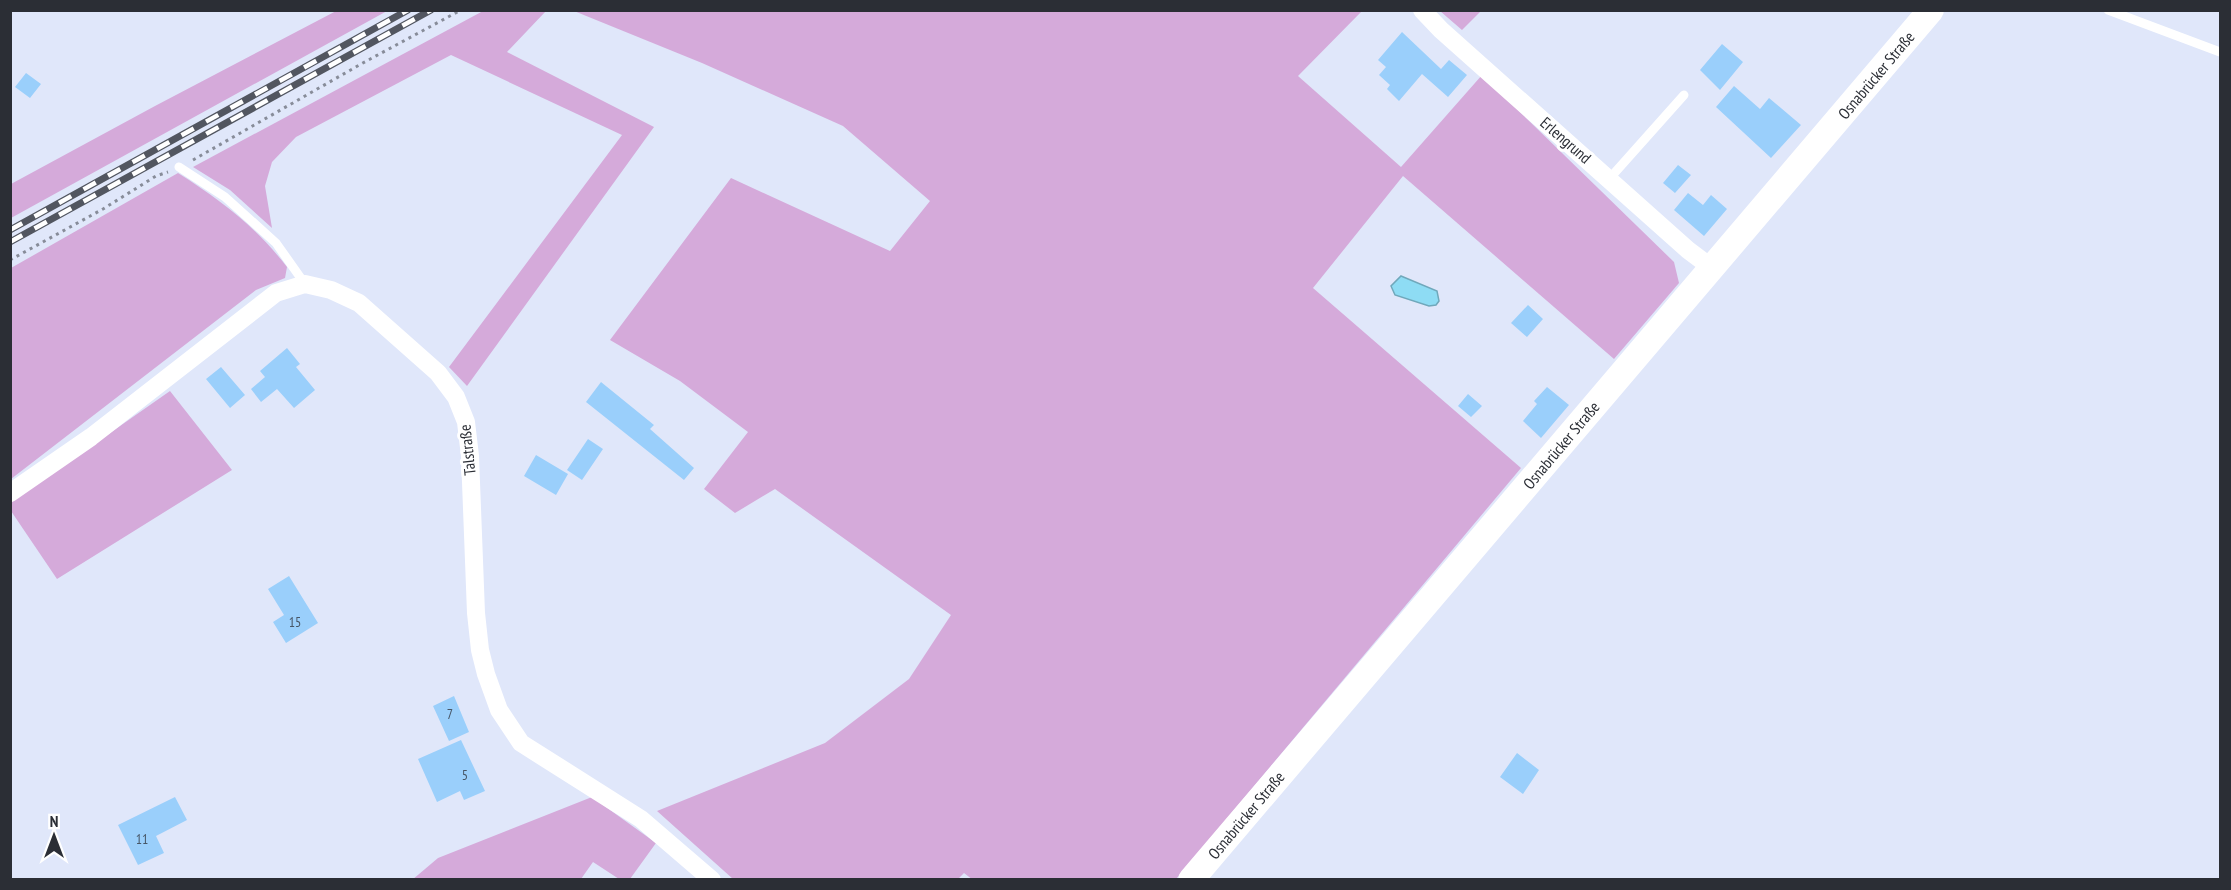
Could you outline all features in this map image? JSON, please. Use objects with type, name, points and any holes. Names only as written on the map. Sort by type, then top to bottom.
[{"type":"main road","name":"Osnabrücker Straße","points":[[1191,879],[1931,10]]},
{"type":"street","name":"Erlengrund","points":[[1422,10],[1441,30],[1610,178],[1688,250],[1712,268]]},
{"type":"street","points":[[10,493],[91,437],[276,293],[305,284]]},
{"type":"street","name":"Talstraße","points":[[305,284],[331,290],[359,303],[438,373],[456,397],[466,422],[470,456],[474,573],[480,650],[499,710],[521,743],[641,819],[712,879]]},
{"type":"lane","points":[[2108,10],[2220,52]]},
{"type":"lane","points":[[1610,178],[1684,96]]},
{"type":"lane","points":[[179,167],[225,197],[276,243],[305,284]]},
{"type":"path","points":[[10,260],[103,209],[156,176],[179,167],[461,10]]},
{"type":"shaded area","points":[[338,10],[387,11],[11,218],[11,184]]},
{"type":"shaded area","points":[[483,11],[546,11],[507,52],[654,127],[467,386],[449,367],[622,135],[451,55],[296,137],[272,162],[265,186],[272,228],[230,190],[193,167]]},
{"type":"shaded area","points":[[574,11],[1362,11],[1298,76],[1401,167],[1482,75],[1674,262],[1679,283],[1614,359],[1403,176],[1313,288],[1521,468],[1176,879],[973,880],[964,873],[957,880],[733,879],[657,811],[825,743],[909,679],[951,615],[775,489],[735,513],[704,489],[748,432],[680,381],[610,340],[731,178],[890,251],[930,201],[843,126],[702,63]]},
{"type":"shaded area","points":[[1440,11],[1481,11],[1462,30]]},
{"type":"shaded area","points":[[178,173],[223,204],[263,239],[287,267],[285,278],[256,290],[11,479],[11,268]]},
{"type":"shaded area","points":[[170,391],[232,470],[57,579],[11,511],[10,503]]},
{"type":"shaded area","points":[[592,797],[656,843],[630,879],[619,879],[593,862],[581,879],[412,880],[438,858]]},
{"type":"water","points":[[1401,276],[1437,291],[1439,301],[1436,305],[1429,306],[1395,295],[1391,286]]},
{"type":"building","points":[[1402,32],[1441,69],[1449,60],[1467,75],[1448,97],[1422,74],[1399,101],[1387,89],[1390,85],[1379,75],[1386,67],[1378,60]]},
{"type":"building","points":[[1722,44],[1743,62],[1720,90],[1700,70]]},
{"type":"building","points":[[26,73],[41,84],[30,98],[15,87]]},
{"type":"building","points":[[1734,86],[1760,109],[1769,98],[1801,125],[1771,158],[1716,107]]},
{"type":"building","points":[[1678,165],[1691,175],[1675,193],[1663,183]]},
{"type":"building","points":[[1688,193],[1703,205],[1711,195],[1727,209],[1704,236],[1674,210]]},
{"type":"building","points":[[1528,305],[1543,319],[1527,337],[1511,323]]},
{"type":"building","points":[[287,348],[300,364],[296,367],[315,390],[294,408],[277,389],[261,402],[251,389],[265,377],[260,371]]},
{"type":"building","points":[[221,367],[245,395],[230,408],[206,379]]},
{"type":"building","points":[[601,382],[654,425],[650,429],[694,468],[684,480],[586,402]]},
{"type":"building","points":[[1547,387],[1569,405],[1541,438],[1523,421],[1537,404],[1534,401]]},
{"type":"building","points":[[1468,394],[1482,406],[1471,417],[1458,406]]},
{"type":"building","points":[[588,439],[603,449],[582,480],[567,470]]},
{"type":"building","points":[[536,455],[568,474],[556,495],[524,476]]},
{"type":"building","points":[[289,576],[318,623],[286,643],[273,622],[284,615],[268,589]]},
{"type":"building","points":[[454,696],[469,732],[449,741],[433,706]]},
{"type":"building","points":[[461,740],[485,791],[464,800],[460,791],[437,802],[418,759]]},
{"type":"building","points":[[1517,753],[1539,770],[1523,794],[1500,777]]},
{"type":"building","points":[[175,797],[187,820],[156,836],[164,853],[138,865],[118,825]]},
{"type":"railway","points":[[10,230],[408,10]]},
{"type":"railway","points":[[10,242],[431,10]]}]
